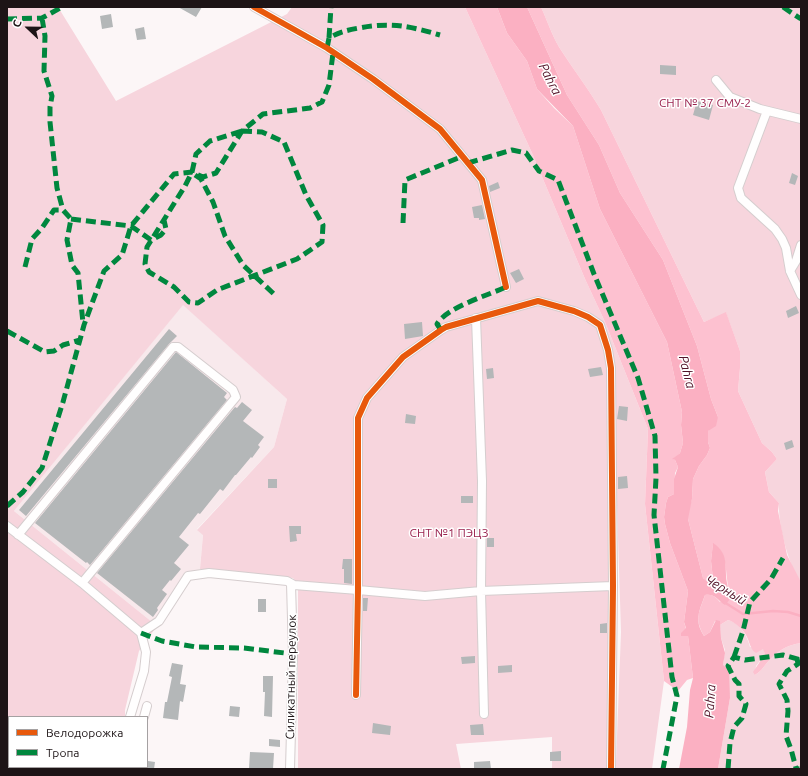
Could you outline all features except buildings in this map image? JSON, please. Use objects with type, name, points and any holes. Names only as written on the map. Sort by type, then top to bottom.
[{"type":"street","points":[[254,7],[327,48],[373,78],[440,129],[482,180],[506,287]]},
{"type":"street","points":[[716,80],[730,97],[767,111],[801,119]]},
{"type":"street","points":[[767,111],[738,188],[741,198],[775,229],[782,239],[786,248],[790,271],[801,295]]},
{"type":"street","points":[[790,271],[796,261],[801,245]]},
{"type":"street","points":[[356,695],[358,590],[358,418],[367,398],[403,357],[446,327],[538,301],[574,311],[588,317],[600,325],[608,350],[611,368],[613,586],[611,769]]},
{"type":"street","points":[[476,318],[482,481],[481,591],[484,714]]},
{"type":"street","points":[[18,535],[174,347],[178,346],[233,390],[236,397],[82,583]]},
{"type":"street","points":[[7,526],[82,583],[141,633],[146,652],[144,671],[130,716]]},
{"type":"street","points":[[141,633],[159,621],[188,576],[209,573],[287,581],[291,584],[425,596],[481,591],[613,586]]},
{"type":"street","name":"Силикатный переулок","points":[[290,769],[293,654],[291,584]]},
{"type":"street","points":[[144,716],[147,706]]},
{"type":"shaded area","points":[[465,7],[497,7],[507,33],[527,61],[537,89],[573,126],[600,209],[667,342],[682,412],[681,425],[683,443],[680,453],[673,459],[678,467],[675,473],[674,494],[668,497],[664,517],[670,543],[688,591],[684,622],[688,636],[693,678],[687,680],[678,691],[664,681],[645,504],[648,429],[605,322],[585,279],[532,153]]},
{"type":"shaded area","points":[[527,7],[541,7],[559,47],[601,110],[704,322],[726,312],[740,351],[738,391],[762,443],[777,459],[765,472],[769,492],[779,503],[778,511],[787,555],[801,582],[801,643],[786,647],[755,675],[753,672],[765,654],[763,649],[756,653],[751,648],[746,634],[734,623],[728,620],[720,625],[720,621],[715,621],[710,632],[704,636],[698,620],[699,611],[705,595],[713,596],[720,602],[731,594],[722,554],[719,548],[713,544],[711,561],[713,579],[707,582],[703,578],[688,519],[688,512],[692,499],[693,479],[710,448],[708,442],[708,431],[718,417],[711,399],[697,346],[663,260],[620,193],[599,145],[567,95]]},
{"type":"shaded area","points":[[183,304],[287,399],[274,447],[197,529],[203,534],[200,569],[187,575],[157,626],[14,511]]},
{"type":"green space","name":"СНТ №1 ПЭЦЗ","points":[[7,7],[58,7],[116,101],[287,14],[292,7],[465,7],[532,153],[585,279],[605,322],[648,429],[645,504],[664,681],[652,769],[614,769],[616,762],[621,632],[617,505],[610,508],[608,769],[552,769],[552,737],[456,744],[461,769],[298,769],[298,586],[293,578],[200,569],[203,535],[197,530],[274,447],[287,399],[183,305],[14,511],[157,626],[139,651],[125,710],[125,716],[8,716],[8,768],[122,769],[7,769]]},
{"type":"green space","name":"СНТ № 37 СМУ-2","points":[[541,7],[801,7],[801,582],[796,575],[788,555],[780,522],[779,503],[769,492],[765,472],[777,459],[762,443],[738,391],[740,351],[726,313],[704,322],[601,110],[559,47]]},
{"type":"green space","points":[[728,620],[736,624],[742,630],[750,647],[764,649],[765,654],[756,666],[755,675],[786,647],[801,643],[801,769],[718,769],[730,698],[723,665],[725,650],[721,638],[720,625]]},
{"type":"water","name":"Pahra","points":[[497,7],[527,7],[567,95],[599,145],[620,193],[663,260],[697,346],[711,399],[718,417],[716,426],[708,431],[708,442],[710,448],[693,479],[692,499],[688,519],[703,578],[708,582],[713,579],[711,561],[713,543],[718,547],[724,556],[727,583],[731,597],[725,605],[716,597],[705,595],[698,616],[699,625],[704,636],[710,632],[716,620],[720,621],[721,638],[725,653],[723,665],[729,670],[730,698],[718,769],[679,769],[687,727],[690,690],[693,678],[688,636],[681,636],[681,633],[686,628],[684,622],[688,591],[670,543],[664,517],[668,497],[674,494],[674,479],[678,467],[675,460],[672,459],[680,453],[683,443],[681,425],[682,412],[667,342],[600,209],[573,126],[537,89],[527,61],[507,33]]},
{"type":"waterway","name":"Черный","points":[[724,602],[743,614],[773,611],[788,612],[801,616]]},
{"type":"marked path","points":[[7,19],[42,18],[62,7]]},
{"type":"marked path","points":[[329,38],[331,7]]},
{"type":"marked path","points":[[783,7],[801,19]]},
{"type":"marked path","points":[[42,18],[45,36],[44,71],[52,96],[50,122],[57,188],[63,210]]},
{"type":"marked path","points":[[327,48],[329,38],[347,30],[370,26],[400,26],[419,29],[440,35]]},
{"type":"marked path","points":[[7,506],[23,492],[42,468],[63,402],[84,325],[104,271],[122,255],[131,226],[174,174],[192,172],[203,177],[216,173],[242,131],[263,114],[310,108],[322,102],[329,85],[333,53]]},
{"type":"marked path","points":[[242,131],[262,132],[284,142],[306,195],[323,225],[322,242],[297,259],[217,290],[198,303],[189,302],[174,287],[149,272],[145,264],[147,247],[185,186],[192,172],[196,154],[210,141],[242,131]]},
{"type":"marked path","points":[[468,163],[512,150],[526,153],[539,171],[558,180],[594,274],[638,378],[655,436],[656,478],[654,515],[672,677],[677,696],[663,769]]},
{"type":"marked path","points":[[403,223],[405,180],[463,156]]},
{"type":"marked path","points":[[195,175],[201,179],[213,202],[225,236],[243,265],[276,296]]},
{"type":"marked path","points":[[25,267],[32,239],[42,228],[54,210],[63,210],[71,219],[67,240],[72,265],[78,273],[83,323]]},
{"type":"marked path","points":[[71,219],[131,226],[151,240],[161,235],[166,229],[164,220]]},
{"type":"marked path","points":[[441,330],[437,324],[450,312],[469,302],[506,287]]},
{"type":"marked path","points":[[7,331],[45,352],[54,351],[63,345],[80,340]]},
{"type":"marked path","points":[[734,657],[743,631],[750,602],[771,579],[783,558]]},
{"type":"marked path","points":[[141,633],[162,641],[196,647],[244,648],[293,654]]},
{"type":"marked path","points":[[728,769],[730,743],[734,727],[742,718],[746,704],[739,696],[739,684],[735,680],[728,666],[734,657],[745,660],[783,655],[801,660]]},
{"type":"marked path","points":[[797,658],[798,664],[787,671],[779,684],[787,700],[788,711],[786,736],[796,768],[799,769]]},
{"type":"cycle path","points":[[254,7],[327,48],[373,79],[440,129],[482,180],[506,287]]},
{"type":"cycle path","points":[[356,695],[358,590],[358,418],[367,398],[403,357],[446,327],[538,301],[574,311],[588,317],[600,325],[608,350],[611,368],[613,586],[611,769]]}]
